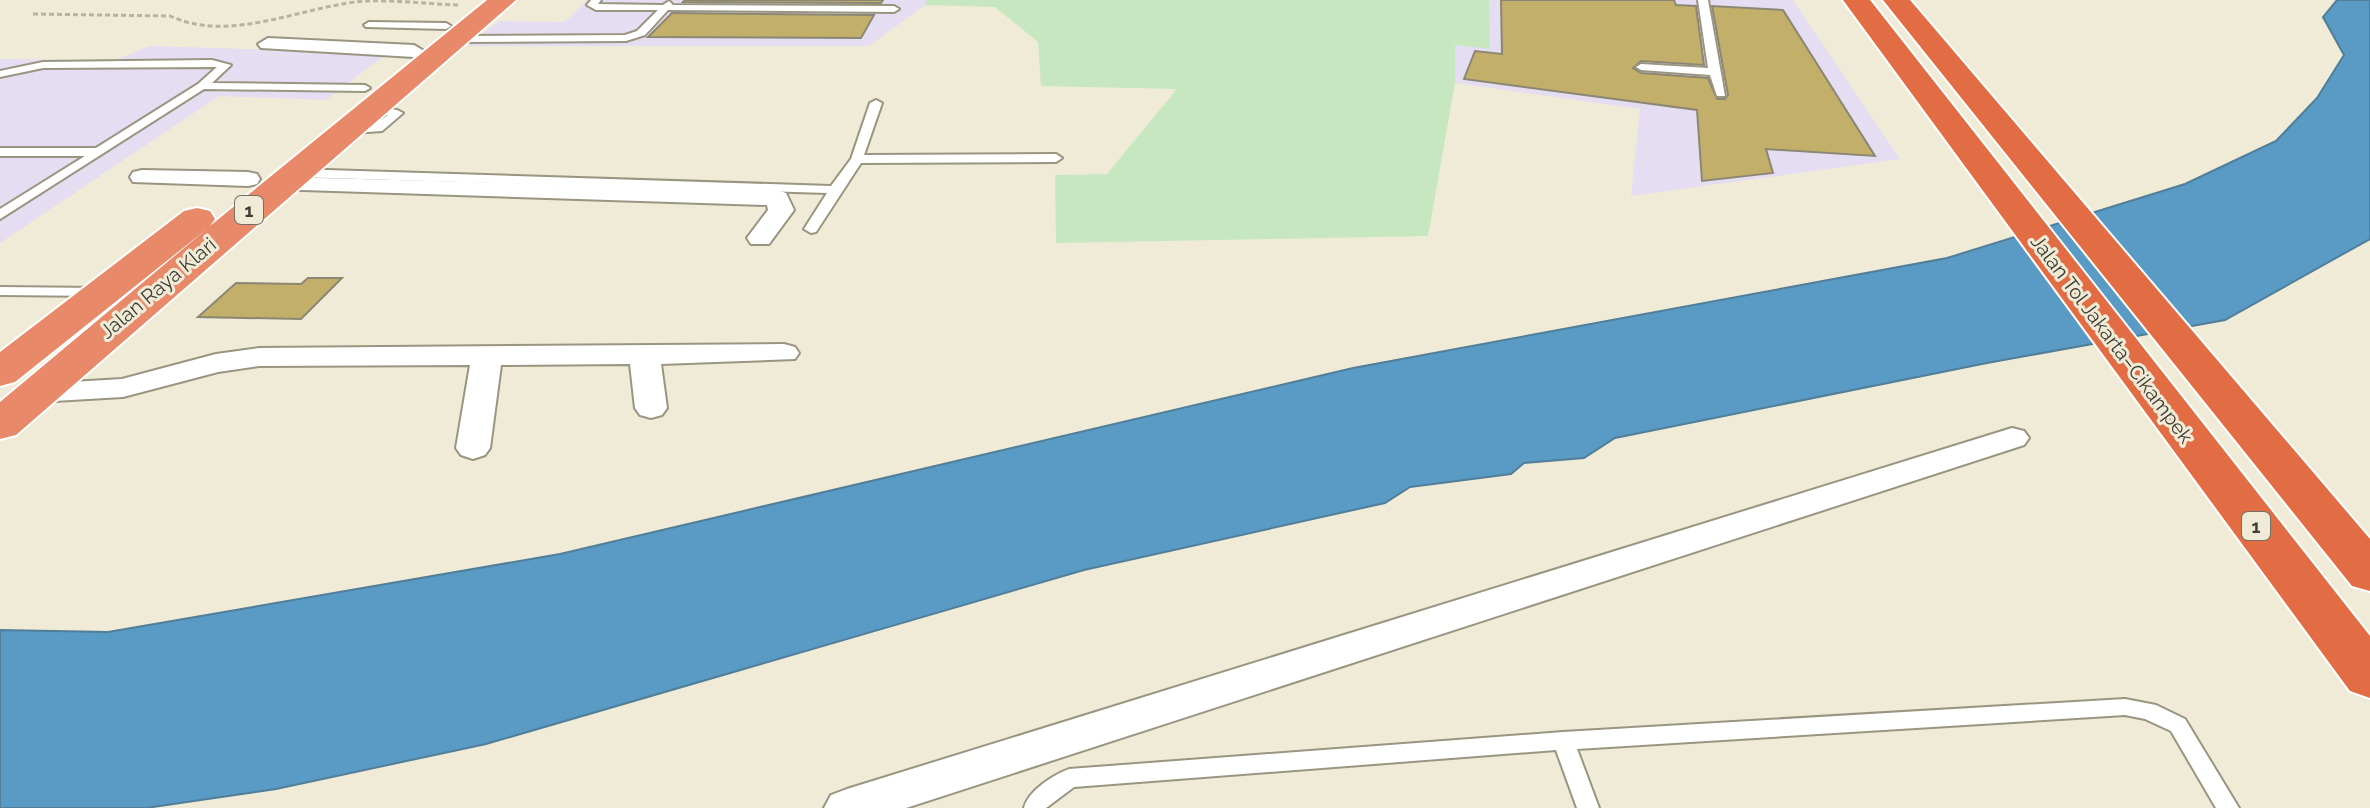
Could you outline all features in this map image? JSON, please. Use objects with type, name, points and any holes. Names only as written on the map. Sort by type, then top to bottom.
[{"type":"highway","points":[[1847,0],[1889,43]]},
{"type":"highway","name":"Jalan Tol Jakarta–Cikampek","points":[[1856,0],[2370,676]]},
{"type":"highway","points":[[1896,0],[2370,573]]},
{"type":"highway","name":"Jalan Raya Klari","points":[[0,373],[14,350],[342,132],[367,98],[414,51],[471,14]]},
{"type":"highway","name":"Jalan Raya Klari","points":[[0,425],[274,179],[471,14]]},
{"type":"street","points":[[268,44],[414,51]]},
{"type":"street","points":[[142,177],[777,198],[781,210],[760,238]]},
{"type":"street","points":[[37,393],[123,388],[216,363],[259,357],[784,353]]},
{"type":"street","points":[[473,448],[487,355]]},
{"type":"street","points":[[644,355],[651,408]]},
{"type":"street","points":[[847,808],[2012,438]]},
{"type":"lane","points":[[596,0],[592,5],[596,7],[669,4],[894,9]]},
{"type":"lane","points":[[1703,0],[1714,72],[1721,94]]},
{"type":"lane","points":[[369,25],[471,14],[626,38],[641,33],[669,4]]},
{"type":"lane","points":[[0,74],[43,65],[226,65],[202,86],[0,215]]},
{"type":"lane","points":[[1641,67],[1714,72]]},
{"type":"lane","points":[[202,86],[367,98]]},
{"type":"lane","points":[[811,229],[857,159],[876,103]]},
{"type":"lane","points":[[0,152],[97,152]]},
{"type":"lane","points":[[857,159],[1056,158]]},
{"type":"lane","points":[[274,179],[835,190]]},
{"type":"lane","points":[[0,291],[101,292]]},
{"type":"lane","points":[[1035,808],[1036,803],[1069,778],[1563,741],[2125,707],[2149,711],[2178,725],[2228,808]]},
{"type":"lane","points":[[1563,741],[1588,808]]},
{"type":"path","points":[[33,14],[170,16],[190,25],[212,27],[245,24],[366,1],[471,14]]},
{"type":"shaded area","points":[[587,0],[927,0],[925,5],[869,46],[467,46],[499,21],[565,22]]},
{"type":"shaded area","points":[[1489,0],[1793,0],[1900,159],[1631,196],[1640,109],[1455,83],[1455,45],[1490,48]]},
{"type":"shaded area","points":[[149,46],[388,53],[326,100],[219,96],[0,243],[0,59],[116,60]]},
{"type":"green space","points":[[927,0],[1489,0],[1490,49],[1455,45],[1455,83],[1428,236],[1056,243],[1055,175],[1107,174],[1177,89],[1041,86],[1038,42],[995,7],[925,5]]},
{"type":"water","points":[[2337,0],[2370,0],[2370,239],[2225,320],[1987,363],[1615,438],[1584,458],[1524,463],[1511,474],[1410,487],[1385,503],[1084,570],[486,744],[276,789],[146,808],[0,808],[0,630],[108,632],[560,554],[1353,368],[1947,258],[2185,184],[2276,141],[2317,98],[2344,55],[2323,17]]},
{"type":"building","points":[[883,0],[881,3],[683,2]]},
{"type":"building","points":[[1501,0],[1674,0],[1676,5],[1696,6],[1704,65],[1641,61],[1633,68],[1641,73],[1708,78],[1717,99],[1725,99],[1728,95],[1712,6],[1783,10],[1875,156],[1766,149],[1773,173],[1702,181],[1697,110],[1464,79],[1475,51],[1502,54]]},
{"type":"building","points":[[672,13],[874,15],[861,38],[648,37]]},
{"type":"building","points":[[308,278],[342,278],[301,319],[198,317],[236,283],[301,284]]}]
